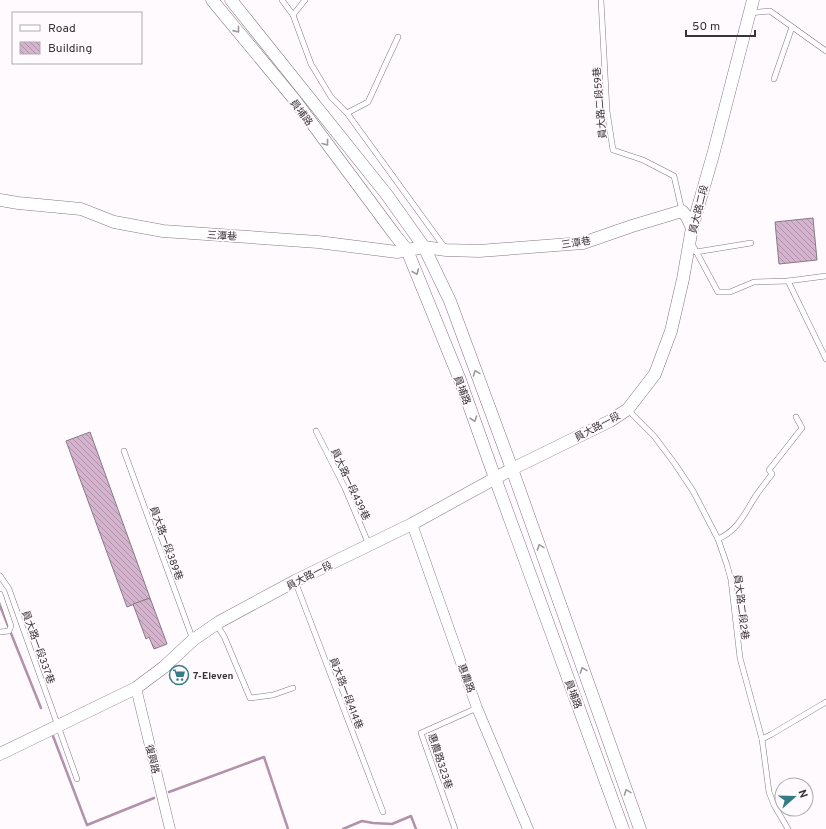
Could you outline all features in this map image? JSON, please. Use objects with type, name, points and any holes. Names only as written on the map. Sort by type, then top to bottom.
[{"type":"street","name":"員埔路","points":[[231,0],[387,195],[424,247],[450,301],[512,469],[640,829]]},
{"type":"street","name":"員大路二段","points":[[628,409],[655,374],[671,331],[683,279],[691,234],[753,0]]},
{"type":"street","name":"員埔路","points":[[214,1],[294,99],[407,250],[460,380],[624,829]]},
{"type":"street","name":"三潭巷","points":[[0,200],[82,209],[114,222],[163,231],[318,242],[397,252],[424,247],[446,250],[479,251],[583,243],[682,211]]},
{"type":"street","points":[[682,211],[687,218],[691,234]]},
{"type":"street","name":"員大路一段","points":[[0,754],[136,688],[164,667],[193,640],[216,624],[295,581],[412,524],[512,469],[610,421],[628,409]]},
{"type":"street","name":"惠農路","points":[[412,524],[477,708],[528,829]]},
{"type":"street","name":"復興路","points":[[136,688],[170,829]]},
{"type":"lane","points":[[282,0],[293,16],[311,64],[331,97],[347,113],[446,250]]},
{"type":"lane","points":[[293,16],[305,0]]},
{"type":"lane","name":"員大路二段59巷","points":[[601,0],[607,111],[613,150],[643,160],[674,176],[682,211]]},
{"type":"lane","points":[[750,13],[770,11],[826,51]]},
{"type":"lane","points":[[774,79],[792,27]]},
{"type":"lane","points":[[347,113],[368,102],[398,37]]},
{"type":"lane","points":[[691,234],[696,252],[718,292],[730,292],[754,282],[788,281],[826,276]]},
{"type":"lane","points":[[696,252],[751,243]]},
{"type":"lane","points":[[788,281],[826,359]]},
{"type":"lane","name":"員大路二段2巷","points":[[628,409],[654,436],[675,464],[693,491],[718,539],[727,565],[740,658],[762,739],[769,792],[774,805],[788,829]]},
{"type":"lane","points":[[718,539],[730,532],[739,524],[758,493],[772,474],[769,470],[802,428],[796,417]]},
{"type":"lane","name":"員大路一段439巷","points":[[316,431],[345,488],[369,545]]},
{"type":"lane","name":"員大路一段389巷","points":[[124,451],[193,640]]},
{"type":"lane","name":"員大路一段337巷","points":[[0,576],[9,589],[77,779]]},
{"type":"lane","name":"員大路一段414巷","points":[[295,581],[383,812]]},
{"type":"lane","points":[[0,594],[11,626],[9,631],[0,632]]},
{"type":"lane","points":[[216,624],[224,636],[250,698],[273,695],[293,688]]},
{"type":"lane","points":[[762,739],[826,702]]},
{"type":"lane","name":"惠農路323巷","points":[[455,829],[421,733],[477,708]]},
{"type":"building","points":[[813,218],[817,260],[779,264],[775,222]]},
{"type":"building","points":[[90,432],[150,598],[127,607],[66,441]]},
{"type":"building","points":[[150,598],[167,644],[154,649],[149,637],[146,639],[133,604]]},
{"type":"waterway","points":[[0,606],[41,708]]},
{"type":"waterway","points":[[53,736],[87,825],[154,798]]},
{"type":"waterway","points":[[169,792],[264,757],[288,829]]},
{"type":"waterway","points":[[343,829],[362,821],[392,824],[411,816],[416,829]]},
{"type":"place","name":"7-Eleven","points":[[179,675]]}]
